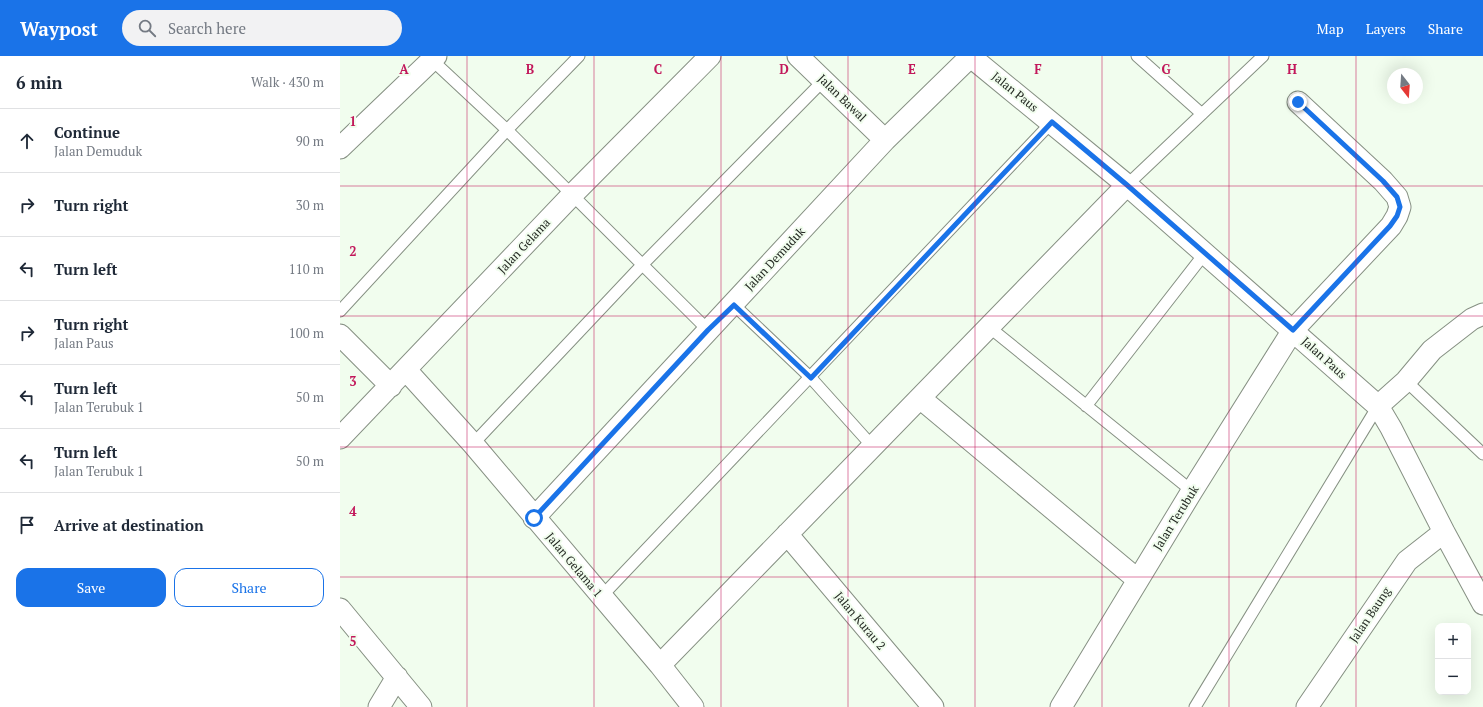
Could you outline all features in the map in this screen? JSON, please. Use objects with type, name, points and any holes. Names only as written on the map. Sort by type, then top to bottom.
[{"type":"street","name":"Jalan Gelama","points":[[340,438],[572,194],[710,56]]},
{"type":"street","name":"Jalan Paus","points":[[971,56],[1127,185],[1378,406],[1392,428],[1444,532],[1483,604]]},
{"type":"street","name":"Jalan Demuduk","points":[[534,518],[708,330],[734,305],[885,140],[971,56]]},
{"type":"street","points":[[340,148],[434,58]]},
{"type":"street","name":"Jalan Bawal","points":[[807,59],[824,80],[885,140]]},
{"type":"street","name":"Jalan Terubuk","points":[[1061,707],[1293,330],[1390,226],[1397,216],[1400,207],[1397,197],[1383,181],[1298,102]]},
{"type":"street","points":[[660,666],[1127,185]]},
{"type":"street","points":[[1378,406],[1406,381],[1432,350],[1472,319],[1483,314]]},
{"type":"street","points":[[340,335],[391,386]]},
{"type":"street","name":"Jalan Gelama 1","points":[[406,370],[473,444],[693,707]]},
{"type":"street","points":[[920,398],[1138,580]]},
{"type":"street","name":"Jalan Baung","points":[[1307,707],[1407,561],[1444,532]]},
{"type":"street","name":"Jalan Kurau 2","points":[[787,534],[933,707]]},
{"type":"street","points":[[340,609],[421,707]]},
{"type":"street","points":[[379,707],[397,677]]},
{"type":"lane","points":[[340,311],[507,130],[579,56]]},
{"type":"lane","points":[[1137,56],[1202,114]]},
{"type":"lane","points":[[1127,185],[1263,56]]},
{"type":"lane","points":[[434,58],[708,330]]},
{"type":"lane","points":[[473,444],[643,264],[824,80]]},
{"type":"lane","points":[[601,597],[811,378],[1052,122]]},
{"type":"lane","points":[[1086,406],[1205,253]]},
{"type":"lane","points":[[734,305],[811,378],[873,447]]},
{"type":"lane","points":[[989,327],[1192,492]]},
{"type":"lane","points":[[1406,381],[1483,454]]},
{"type":"lane","points":[[1195,707],[1378,406]]},
{"type":"route","points":[[534,518],[708,330],[734,305],[811,378],[1052,122],[1127,185],[1293,330],[1390,226],[1397,216],[1400,207],[1397,197],[1383,181],[1298,102]]}]
